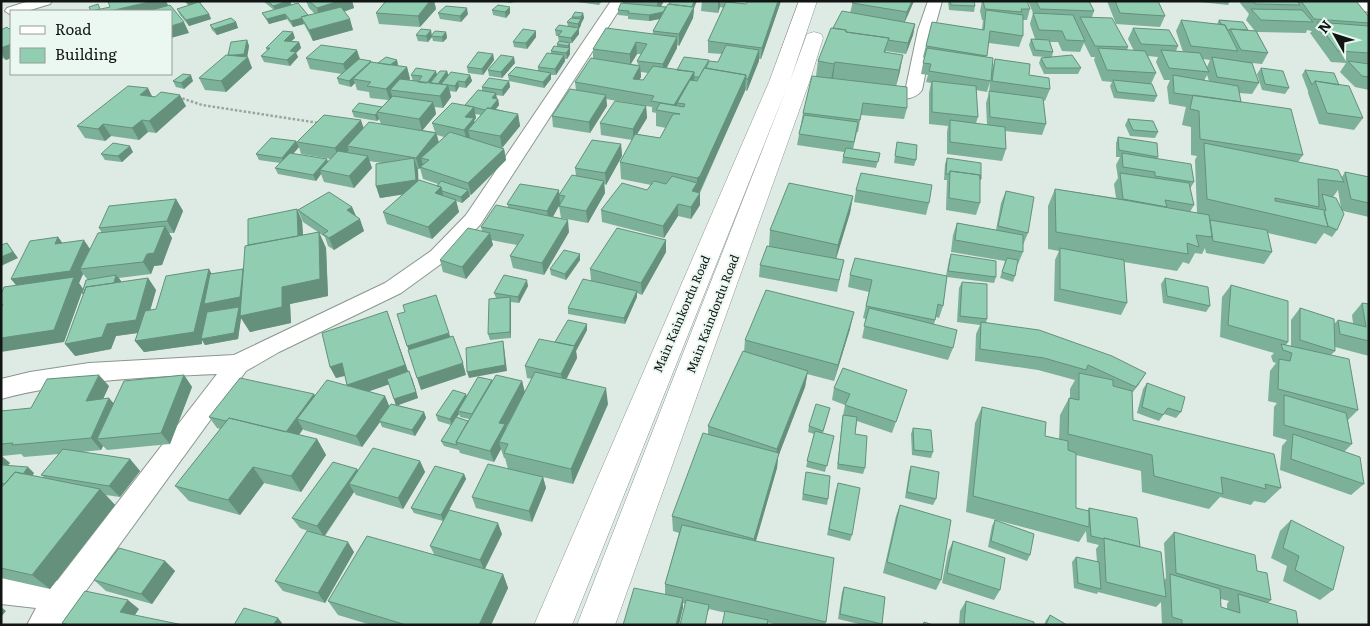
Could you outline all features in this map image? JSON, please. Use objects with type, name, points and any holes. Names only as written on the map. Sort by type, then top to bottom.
[{"type":"main road","name":"Main Kainkordu Road","points":[[553,625],[586,545],[796,90],[808,1]]},
{"type":"main road","name":"Main Kaindordu Road","points":[[596,625],[796,90],[825,1]]},
{"type":"main road","points":[[586,545],[623,552]]},
{"type":"street","points":[[15,10],[45,1]]},
{"type":"street","points":[[42,625],[238,364],[271,346],[393,288],[438,256],[473,220],[618,1]]},
{"type":"street","points":[[858,88],[905,94],[914,90],[926,30],[935,1]]},
{"type":"street","points":[[1362,1],[1369,8]]},
{"type":"street","points":[[1,389],[30,380],[94,372],[238,364]]},
{"type":"street","points":[[1,590],[62,596]]},
{"type":"path","points":[[177,97],[202,105],[327,124]]},
{"type":"building","points":[[108,1],[153,1],[114,10],[96,10],[110,7]]},
{"type":"building","points":[[268,1],[288,1],[273,6]]},
{"type":"building","points":[[309,1],[339,1],[317,8]]},
{"type":"building","points":[[386,1],[430,1],[418,16],[376,13]]},
{"type":"building","points":[[671,1],[694,1],[692,7],[669,4]]},
{"type":"building","points":[[748,1],[778,1],[762,48],[708,41],[726,2],[746,4]]},
{"type":"building","points":[[853,1],[912,1],[907,12],[852,3]]},
{"type":"building","points":[[950,1],[974,1],[975,6],[951,5]]},
{"type":"building","points":[[983,1],[1027,1],[1030,9],[1021,9],[1022,12],[985,9]]},
{"type":"building","points":[[1036,1],[1089,1],[1094,11],[1040,9]]},
{"type":"building","points":[[1115,1],[1158,1],[1165,16],[1120,13]]},
{"type":"building","points":[[1253,1],[1297,1],[1300,5],[1255,4]]},
{"type":"building","points":[[1301,1],[1356,1],[1369,17],[1369,23],[1314,19]]},
{"type":"building","points":[[199,2],[209,14],[186,20],[177,9]]},
{"type":"building","points":[[298,3],[308,15],[291,21],[285,14],[267,19],[262,13]]},
{"type":"building","points":[[621,3],[666,7],[663,12],[649,15],[618,10]]},
{"type":"building","points":[[98,4],[100,9],[90,10],[89,7]]},
{"type":"building","points":[[668,4],[694,7],[679,34],[653,31]]},
{"type":"building","points":[[170,5],[184,22],[172,26],[172,10],[152,10]]},
{"type":"building","points":[[498,5],[510,7],[505,12],[492,10]]},
{"type":"building","points":[[446,6],[467,8],[460,16],[438,13]]},
{"type":"building","points":[[341,7],[350,19],[309,30],[301,17]]},
{"type":"building","points":[[1251,9],[1302,10],[1313,22],[1261,20]]},
{"type":"building","points":[[986,10],[1023,15],[1023,36],[990,31],[987,56],[926,46],[932,22],[984,30]]},
{"type":"building","points":[[842,11],[915,24],[908,43],[888,40],[889,38],[846,32],[846,30],[833,28]]},
{"type":"building","points":[[575,12],[583,13],[581,17],[572,17]]},
{"type":"building","points":[[1033,13],[1073,15],[1085,41],[1066,40],[1062,31],[1039,30]]},
{"type":"building","points":[[1080,17],[1112,18],[1128,47],[1095,46]]},
{"type":"building","points":[[231,18],[236,22],[214,29],[210,25]]},
{"type":"building","points":[[571,18],[581,19],[578,24],[567,22]]},
{"type":"building","points":[[1181,20],[1225,25],[1238,51],[1191,46]]},
{"type":"building","points":[[1219,20],[1243,22],[1248,30],[1227,30],[1225,25],[1221,24]]},
{"type":"building","points":[[1317,22],[1369,26],[1369,53],[1338,51]]},
{"type":"building","points":[[559,25],[579,28],[571,38],[558,36],[562,31],[555,30]]},
{"type":"building","points":[[7,27],[10,28],[10,44],[1,48],[1,30]]},
{"type":"building","points":[[606,28],[677,37],[663,64],[637,61],[647,44],[636,42],[630,54],[593,49]]},
{"type":"building","points":[[831,28],[889,38],[884,52],[903,55],[899,70],[818,61]]},
{"type":"building","points":[[1133,28],[1169,30],[1178,46],[1141,44]]},
{"type":"building","points":[[421,29],[431,30],[426,36],[416,35]]},
{"type":"building","points":[[523,29],[536,31],[526,43],[513,42]]},
{"type":"building","points":[[1230,29],[1256,31],[1268,53],[1241,50]]},
{"type":"building","points":[[283,31],[293,32],[284,41],[299,42],[290,51],[296,52],[287,60],[261,56],[270,48],[266,48]]},
{"type":"building","points":[[435,31],[446,32],[442,37],[431,36]]},
{"type":"building","points":[[1031,39],[1049,40],[1053,52],[1035,50]]},
{"type":"building","points":[[247,40],[244,54],[228,55],[231,42]]},
{"type":"building","points":[[559,41],[570,43],[568,46],[557,44]]},
{"type":"building","points":[[321,45],[357,50],[343,64],[306,58]]},
{"type":"building","points":[[726,45],[759,50],[748,79],[746,79],[746,75],[706,68],[709,61],[718,62]]},
{"type":"building","points":[[554,46],[570,48],[566,53],[551,51]]},
{"type":"building","points":[[927,48],[993,58],[991,81],[929,71],[931,64],[923,63]]},
{"type":"building","points":[[1098,48],[1145,51],[1156,73],[1107,70]]},
{"type":"building","points":[[1161,50],[1200,53],[1209,72],[1169,68]]},
{"type":"building","points":[[478,52],[493,54],[482,69],[467,67]]},
{"type":"building","points":[[547,53],[564,55],[555,69],[538,67]]},
{"type":"building","points":[[226,55],[248,57],[221,81],[199,78]]},
{"type":"building","points":[[501,55],[514,57],[501,72],[488,70]]},
{"type":"building","points":[[1072,55],[1081,68],[1046,68],[1041,58]]},
{"type":"building","points":[[386,57],[397,60],[390,65],[378,63]]},
{"type":"building","points":[[684,57],[709,60],[699,77],[694,77],[694,72],[677,70]]},
{"type":"building","points":[[1212,57],[1252,63],[1259,83],[1217,77]]},
{"type":"building","points":[[591,58],[640,66],[633,79],[643,80],[653,66],[694,72],[674,105],[651,101],[654,96],[575,82]]},
{"type":"building","points":[[359,59],[371,61],[349,81],[337,78]]},
{"type":"building","points":[[995,59],[1030,64],[1029,75],[1049,78],[1050,89],[992,81]]},
{"type":"building","points":[[1348,61],[1369,64],[1369,77],[1362,76]]},
{"type":"building","points":[[371,62],[407,67],[386,89],[367,86],[371,82],[353,79]]},
{"type":"building","points":[[516,67],[551,73],[543,82],[508,75]]},
{"type":"building","points":[[416,68],[436,71],[427,83],[418,82],[422,76],[411,75]]},
{"type":"building","points":[[704,68],[746,75],[700,176],[697,178],[620,162],[635,134],[660,138],[673,114],[680,114],[656,110],[660,103],[684,107],[685,104],[677,103],[690,80],[697,81]]},
{"type":"building","points":[[1261,68],[1283,71],[1289,88],[1265,84]]},
{"type":"building","points":[[1305,70],[1334,73],[1339,85],[1315,81],[1312,85]]},
{"type":"building","points":[[440,71],[447,71],[438,84],[430,83]]},
{"type":"building","points":[[451,72],[470,75],[465,82],[458,81],[455,86],[441,84]]},
{"type":"building","points":[[183,74],[191,75],[181,83],[173,81]]},
{"type":"building","points":[[1173,75],[1238,86],[1241,102],[1174,93]]},
{"type":"building","points":[[812,76],[907,87],[907,108],[863,103],[860,120],[803,113]]},
{"type":"building","points":[[489,78],[509,81],[502,90],[482,87]]},
{"type":"building","points":[[400,79],[448,85],[440,96],[390,90]]},
{"type":"building","points":[[1113,80],[1152,84],[1157,96],[1117,92]]},
{"type":"building","points":[[932,81],[976,86],[978,117],[932,112]]},
{"type":"building","points":[[1315,81],[1349,86],[1363,118],[1327,113]]},
{"type":"building","points":[[128,86],[148,88],[140,95],[155,97],[161,92],[180,95],[149,121],[142,120],[132,128],[103,124],[98,129],[77,126]]},
{"type":"building","points":[[570,89],[606,95],[589,122],[552,116]]},
{"type":"building","points":[[478,90],[496,93],[492,98],[498,99],[491,108],[485,110],[465,105]]},
{"type":"building","points":[[989,91],[1043,98],[1046,124],[990,117]]},
{"type":"building","points":[[1193,95],[1291,109],[1303,155],[1200,139],[1199,111],[1190,109]]},
{"type":"building","points":[[393,96],[433,102],[419,119],[377,112]]},
{"type":"building","points":[[615,101],[646,106],[633,129],[600,123]]},
{"type":"building","points":[[359,103],[382,107],[375,115],[352,111]]},
{"type":"building","points":[[452,103],[474,107],[465,117],[474,118],[464,130],[432,123]]},
{"type":"building","points":[[487,108],[518,114],[500,136],[468,130]]},
{"type":"building","points":[[324,115],[361,120],[335,148],[297,142]]},
{"type":"building","points":[[804,115],[858,122],[854,142],[799,134]]},
{"type":"building","points":[[1128,119],[1153,121],[1158,132],[1133,130]]},
{"type":"building","points":[[950,120],[1005,127],[1006,149],[950,142]]},
{"type":"building","points":[[369,122],[436,133],[416,158],[347,146]]},
{"type":"building","points":[[450,132],[504,149],[468,183],[420,167],[429,160],[421,158]]},
{"type":"building","points":[[1118,137],[1157,143],[1158,157],[1119,150]]},
{"type":"building","points":[[271,138],[296,141],[282,158],[256,154]]},
{"type":"building","points":[[592,140],[621,144],[605,173],[575,168]]},
{"type":"building","points":[[897,142],[917,145],[916,160],[895,156]]},
{"type":"building","points":[[113,143],[130,146],[118,156],[101,154]]},
{"type":"building","points":[[1204,143],[1338,170],[1344,182],[1318,179],[1319,207],[1275,198],[1275,201],[1324,210],[1328,227],[1207,199]]},
{"type":"building","points":[[846,148],[880,153],[878,162],[843,157]]},
{"type":"building","points":[[338,151],[368,156],[349,176],[320,170]]},
{"type":"building","points":[[290,153],[327,159],[313,175],[275,168]]},
{"type":"building","points":[[1122,153],[1191,164],[1194,182],[1155,176],[1155,172],[1123,167]]},
{"type":"building","points":[[414,158],[416,180],[376,186],[376,164]]},
{"type":"building","points":[[947,158],[981,163],[981,179],[980,175],[950,171],[949,174],[946,174]]},
{"type":"building","points":[[950,171],[980,175],[980,203],[949,198]]},
{"type":"building","points":[[1345,172],[1369,177],[1369,203],[1351,199]]},
{"type":"building","points":[[861,173],[932,185],[929,203],[856,190]]},
{"type":"building","points":[[1120,173],[1189,183],[1194,205],[1165,200],[1167,207],[1123,199]]},
{"type":"building","points":[[572,175],[604,181],[586,211],[559,206],[565,196],[559,195]]},
{"type":"building","points":[[672,176],[697,183],[692,191],[700,193],[691,207],[678,204],[663,226],[601,210],[622,183],[647,190],[654,181],[666,184]]},
{"type":"building","points":[[419,180],[441,187],[435,193],[456,200],[428,227],[383,212]]},
{"type":"building","points":[[441,181],[468,190],[461,197],[442,191],[441,187],[437,186]]},
{"type":"building","points":[[789,183],[853,196],[838,245],[770,230]]},
{"type":"building","points":[[520,184],[559,190],[547,211],[507,204]]},
{"type":"building","points":[[1055,189],[1209,215],[1212,237],[1196,235],[1199,247],[1187,243],[1188,254],[1056,232]]},
{"type":"building","points":[[1006,191],[1034,197],[1028,233],[998,226]]},
{"type":"building","points":[[329,192],[352,207],[347,210],[360,219],[329,238],[323,234],[328,231],[298,210]]},
{"type":"building","points":[[1322,194],[1336,198],[1344,214],[1337,230],[1328,226],[1324,213],[1326,210]]},
{"type":"building","points":[[176,199],[167,221],[99,228],[109,206]]},
{"type":"building","points":[[496,205],[568,220],[542,263],[510,256],[524,235],[481,227]]},
{"type":"building","points":[[297,209],[298,236],[248,245],[248,219]]},
{"type":"building","points":[[1210,220],[1267,230],[1272,252],[1213,241]]},
{"type":"building","points":[[957,223],[1023,235],[1023,252],[955,240]]},
{"type":"building","points":[[165,226],[154,253],[147,254],[143,262],[80,269],[98,233]]},
{"type":"building","points":[[468,228],[490,233],[462,267],[440,260]]},
{"type":"building","points":[[617,228],[666,240],[641,283],[590,269]]},
{"type":"building","points":[[319,232],[320,279],[282,287],[282,307],[240,316],[245,246]]},
{"type":"building","points":[[58,237],[55,244],[84,240],[70,271],[11,279],[30,241]]},
{"type":"building","points":[[7,243],[13,252],[1,257],[1,245]]},
{"type":"building","points":[[767,246],[844,260],[839,280],[760,265]]},
{"type":"building","points":[[1060,248],[1124,260],[1127,303],[1060,289]]},
{"type":"building","points":[[564,250],[580,254],[565,274],[550,269]]},
{"type":"building","points":[[951,254],[996,261],[996,277],[948,271]]},
{"type":"building","points":[[855,258],[947,276],[943,306],[938,304],[935,320],[866,306],[872,280],[850,275]]},
{"type":"building","points":[[1007,258],[1018,260],[1015,276],[1002,272]]},
{"type":"building","points":[[209,269],[194,332],[135,341],[145,311],[156,309],[166,276]]},
{"type":"building","points":[[243,269],[240,297],[204,304],[210,274]]},
{"type":"building","points":[[116,275],[114,283],[86,287],[84,293],[82,293],[86,280]]},
{"type":"building","points":[[504,275],[527,280],[518,297],[494,293]]},
{"type":"building","points":[[74,277],[54,330],[1,338],[1,308],[3,304],[1,305],[1,294],[4,287]]},
{"type":"building","points":[[148,278],[136,320],[107,324],[102,337],[65,344],[86,287]]},
{"type":"building","points":[[1165,278],[1208,287],[1210,306],[1167,296]]},
{"type":"building","points":[[583,279],[637,291],[624,318],[568,308]]},
{"type":"building","points":[[962,282],[987,284],[987,319],[960,316]]},
{"type":"building","points":[[1231,285],[1288,301],[1288,342],[1228,325]]},
{"type":"building","points":[[766,290],[854,312],[838,365],[745,340]]},
{"type":"building","points":[[436,295],[449,333],[407,346],[397,314],[405,312],[403,305]]},
{"type":"building","points":[[510,297],[510,332],[488,334],[489,299]]},
{"type":"building","points":[[1362,303],[1369,304],[1369,341],[1340,334],[1338,320],[1366,327]]},
{"type":"building","points":[[239,307],[234,333],[201,339],[207,312]]},
{"type":"building","points":[[869,308],[957,330],[953,348],[864,326]]},
{"type":"building","points":[[1300,308],[1334,319],[1335,351],[1300,340]]},
{"type":"building","points":[[387,311],[405,365],[347,385],[342,363],[330,367],[322,333]]},
{"type":"building","points":[[568,320],[587,324],[574,346],[555,342]]},
{"type":"building","points":[[981,322],[1039,330],[1112,356],[1146,373],[1136,387],[1088,365],[1086,370],[1044,358],[980,349]]},
{"type":"building","points":[[453,336],[463,363],[417,378],[408,350]]},
{"type":"building","points":[[539,339],[575,346],[561,374],[525,366]]},
{"type":"building","points":[[503,341],[505,365],[467,372],[466,348]]},
{"type":"building","points":[[1281,344],[1349,359],[1358,410],[1278,389],[1279,359],[1290,361],[1292,353],[1283,350]]},
{"type":"building","points":[[743,351],[808,371],[777,449],[708,426]]},
{"type":"building","points":[[843,368],[907,390],[896,422],[845,405],[850,394],[834,388]]},
{"type":"building","points":[[409,371],[416,392],[394,399],[387,379]]},
{"type":"building","points":[[535,372],[606,388],[571,469],[504,453],[508,444],[499,442]]},
{"type":"building","points":[[1079,373],[1113,380],[1113,386],[1132,391],[1133,420],[1274,454],[1281,488],[1265,484],[1266,489],[1221,477],[1223,494],[1154,476],[1152,455],[1068,434],[1069,398],[1079,400]]},
{"type":"building","points":[[99,375],[86,401],[109,398],[91,438],[12,445],[13,443],[1,444],[1,411],[31,408],[47,379]]},
{"type":"building","points":[[184,375],[161,433],[97,439],[124,381]]},
{"type":"building","points":[[496,375],[522,381],[499,423],[505,424],[490,451],[456,442]]},
{"type":"building","points":[[478,377],[492,380],[472,414],[458,411]]},
{"type":"building","points":[[240,378],[314,394],[286,432],[229,418],[226,421],[209,417]]},
{"type":"building","points":[[327,380],[385,396],[356,436],[297,419]]},
{"type":"building","points":[[1147,383],[1185,397],[1181,412],[1168,408],[1163,415],[1142,407]]},
{"type":"building","points":[[453,390],[466,394],[450,419],[436,415]]},
{"type":"building","points":[[1284,395],[1346,413],[1352,444],[1284,425]]},
{"type":"building","points":[[391,404],[424,412],[412,430],[379,421]]},
{"type":"building","points":[[816,404],[830,408],[823,431],[809,426]]},
{"type":"building","points":[[982,407],[1046,422],[1045,436],[1068,441],[1068,450],[1076,453],[1076,508],[1089,511],[1089,527],[973,496]]},
{"type":"building","points":[[843,415],[857,417],[855,434],[867,436],[865,468],[838,464]]},
{"type":"building","points":[[456,417],[468,421],[456,442],[457,445],[441,441]]},
{"type":"building","points":[[229,418],[317,439],[291,476],[253,467],[228,500],[175,486]]},
{"type":"building","points":[[913,428],[931,430],[933,452],[914,450]]},
{"type":"building","points":[[815,431],[834,436],[827,466],[807,461]]},
{"type":"building","points":[[703,433],[779,453],[754,539],[672,516]]},
{"type":"building","points":[[1293,434],[1360,457],[1364,484],[1291,459]]},
{"type":"building","points":[[373,448],[420,461],[398,498],[349,484]]},
{"type":"building","points":[[63,449],[130,459],[109,486],[41,475]]},
{"type":"building","points":[[333,462],[357,469],[317,526],[292,518]]},
{"type":"building","points":[[488,464],[543,477],[529,511],[472,497]]},
{"type":"building","points":[[1,465],[28,467],[23,474],[15,472],[5,484],[1,483]]},
{"type":"building","points":[[435,466],[464,474],[441,515],[411,508]]},
{"type":"building","points":[[911,466],[939,472],[936,499],[907,492]]},
{"type":"building","points":[[15,472],[100,489],[32,575],[1,568],[1,488]]},
{"type":"building","points":[[806,472],[830,476],[828,499],[803,494]]},
{"type":"building","points":[[838,483],[860,488],[852,535],[829,529]]},
{"type":"building","points":[[900,505],[951,520],[941,580],[887,562]]},
{"type":"building","points":[[1089,508],[1137,518],[1140,547],[1091,536]]},
{"type":"building","points":[[449,510],[498,523],[480,560],[430,546]]},
{"type":"building","points":[[995,520],[1034,534],[1030,555],[991,541]]},
{"type":"building","points":[[1291,520],[1344,547],[1333,590],[1295,570],[1299,556],[1283,548]]},
{"type":"building","points":[[682,525],[834,558],[826,622],[665,584]]},
{"type":"building","points":[[307,531],[348,542],[318,593],[275,581]]},
{"type":"building","points":[[1174,532],[1255,555],[1257,571],[1267,573],[1271,600],[1176,573]]},
{"type":"building","points":[[367,536],[503,574],[479,625],[406,625],[328,601]]},
{"type":"building","points":[[1104,538],[1161,552],[1166,597],[1106,582]]},
{"type":"building","points":[[953,541],[1005,558],[1000,590],[947,573]]},
{"type":"building","points":[[119,548],[165,561],[141,594],[94,580]]},
{"type":"building","points":[[1076,557],[1099,562],[1101,589],[1078,583]]},
{"type":"building","points":[[1170,574],[1220,589],[1221,607],[1240,613],[1238,594],[1296,611],[1298,625],[1182,625],[1182,620],[1172,617]]},
{"type":"building","points":[[844,587],[885,597],[882,624],[840,614]]},
{"type":"building","points":[[634,588],[683,598],[676,625],[623,625]]},
{"type":"building","points":[[85,591],[128,600],[120,612],[183,625],[70,625],[62,623]]},
{"type":"building","points":[[686,600],[709,605],[705,625],[680,625]]},
{"type":"building","points":[[966,601],[1034,622],[1034,625],[964,625]]},
{"type":"building","points":[[244,608],[278,618],[273,625],[234,625]]},
{"type":"building","points":[[725,611],[768,620],[767,625],[722,625]]},
{"type":"building","points":[[1050,615],[1067,625],[1046,625]]}]
